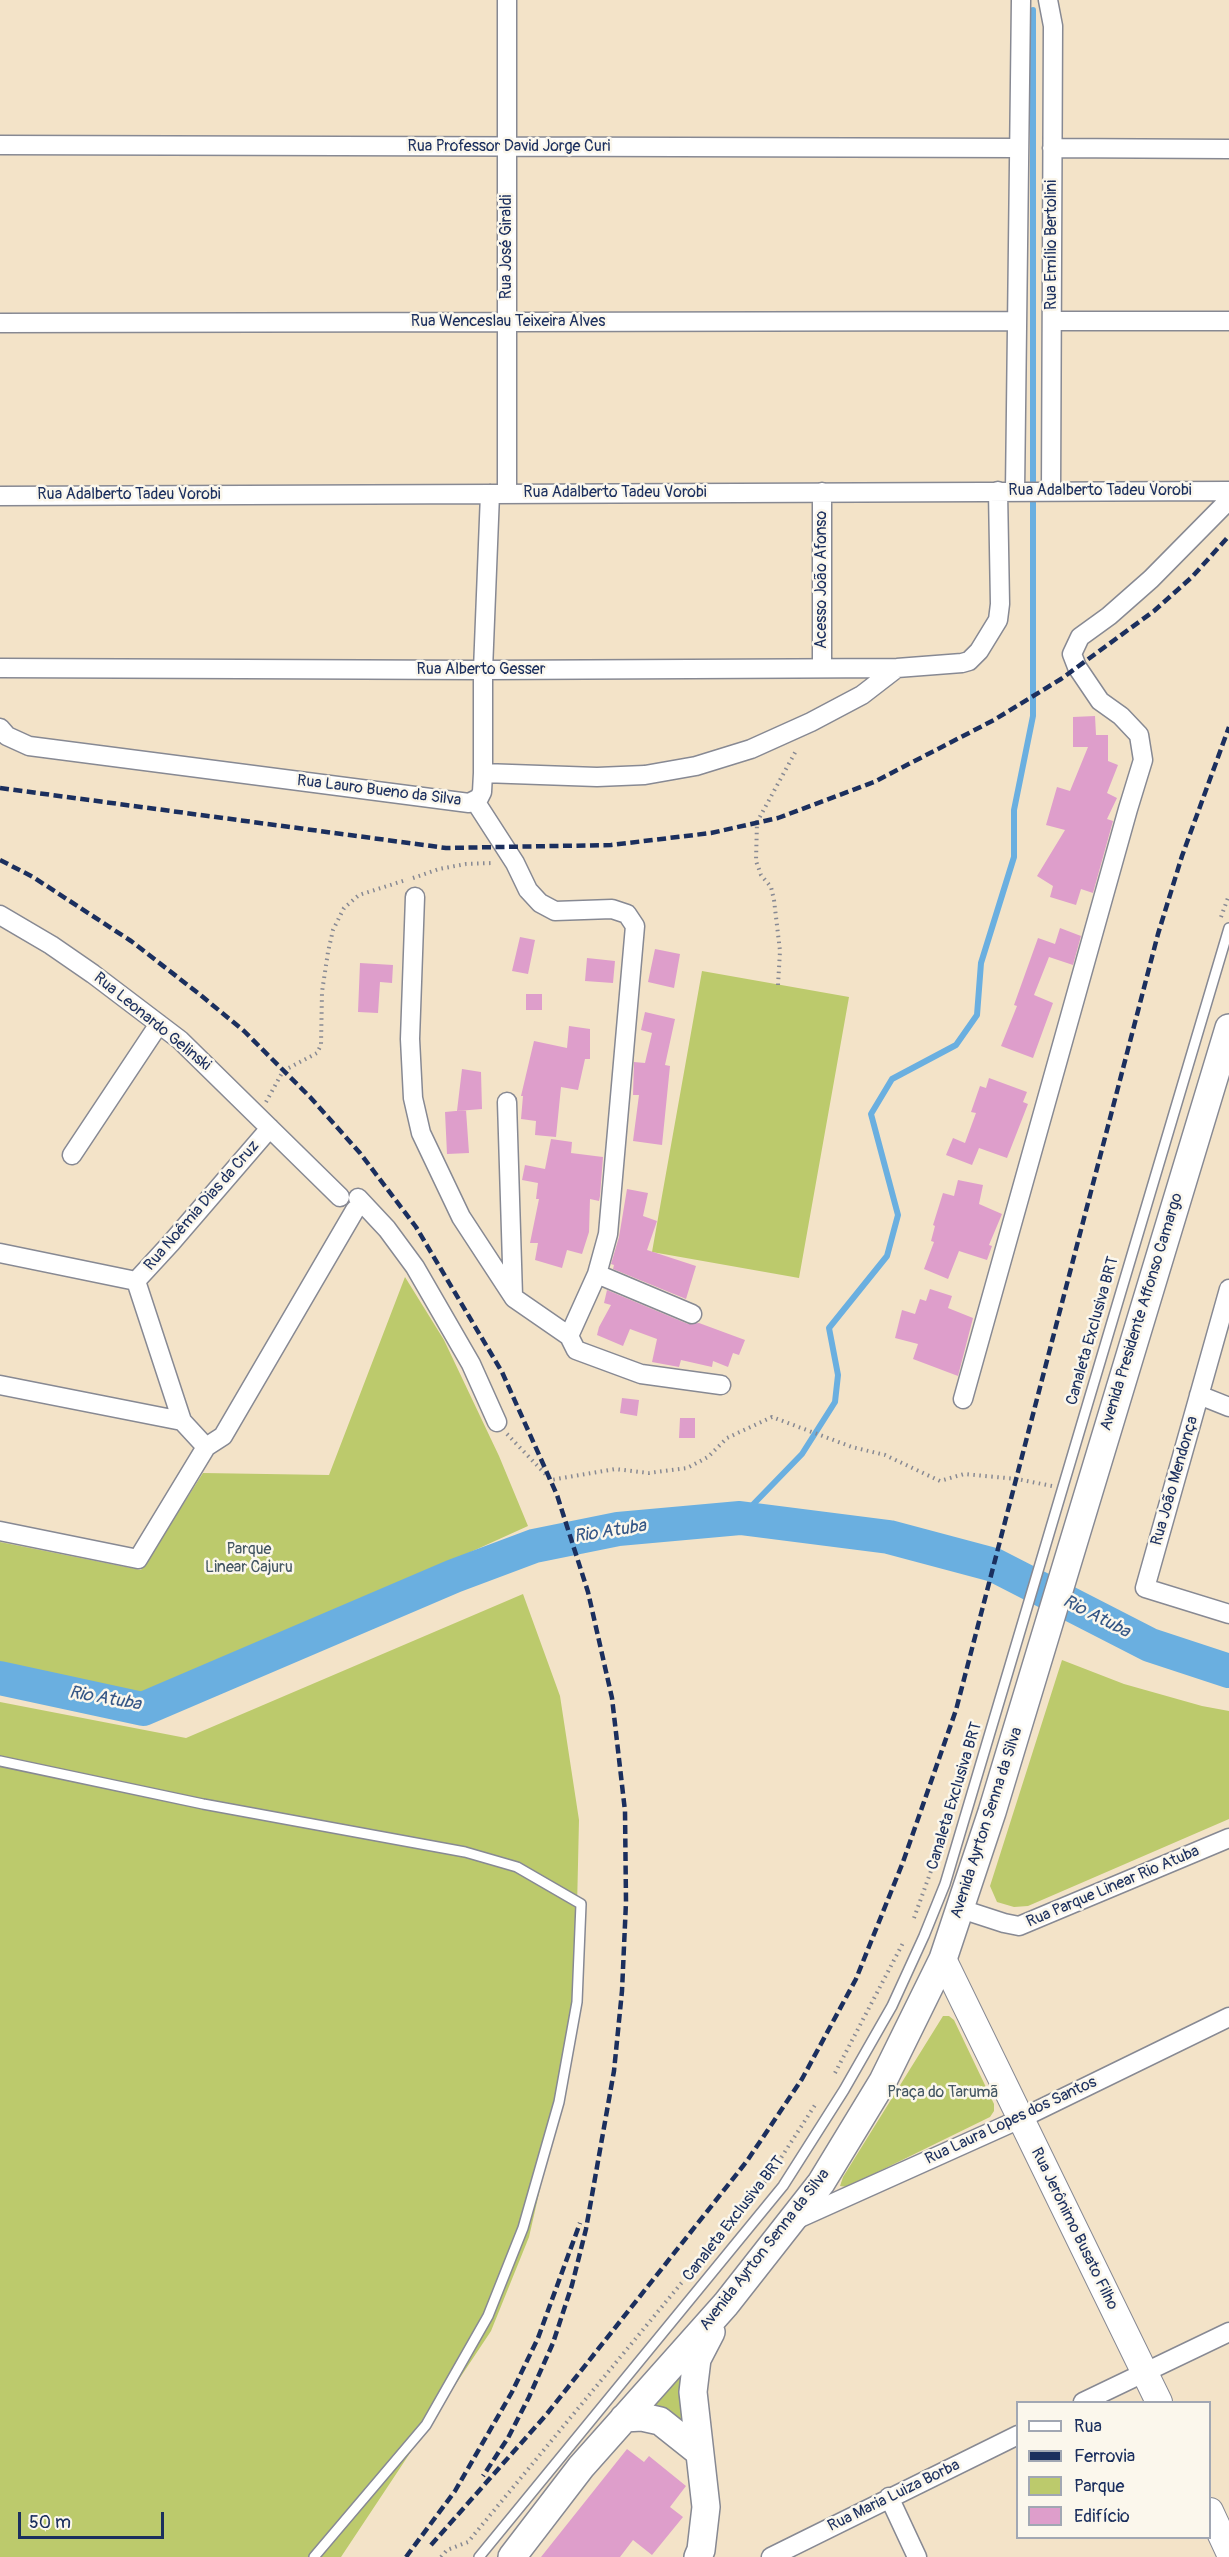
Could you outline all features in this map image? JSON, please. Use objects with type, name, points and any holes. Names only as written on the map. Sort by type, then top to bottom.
[{"type":"main road","name":"Avenida Presidente Affonso Camargo","points":[[1056,1597],[1068,1512],[1229,1028]]},
{"type":"main road","name":"Avenida Ayrton Senna da Silva","points":[[512,2557],[581,2468],[726,2304],[792,2222],[821,2183],[873,2099],[943,1959],[961,1909],[1010,1711],[1056,1597]]},
{"type":"main road","points":[[702,2555],[706,2508],[693,2392],[697,2359],[726,2304]]},
{"type":"main road","points":[[624,2418],[642,2417],[660,2421],[699,2452]]},
{"type":"street","name":"Rua José Giraldi","points":[[483,773],[483,670],[499,494],[507,322],[507,0]]},
{"type":"street","name":"Rua Emílio Bertolini","points":[[962,663],[969,661],[980,651],[998,620],[1000,604],[1017,321],[1021,0]]},
{"type":"street","name":"Rua Emílio Bertolini","points":[[1048,0],[1053,26],[1051,491]]},
{"type":"street","name":"Rua Professor David Jorge Curi","points":[[0,145],[1018,148]]},
{"type":"street","points":[[1052,148],[1229,149]]},
{"type":"street","name":"Rua Wenceslau Teixeira Alves","points":[[0,323],[1017,321]]},
{"type":"street","points":[[1052,321],[1229,321]]},
{"type":"street","name":"Rua Adalberto Tadeu Vorobi","points":[[0,496],[1229,491]]},
{"type":"street","name":"Acesso João Afonso","points":[[822,492],[822,669]]},
{"type":"street","points":[[963,1399],[1143,760],[1139,735],[1121,716],[1100,701],[1077,667],[1072,654],[1080,637],[1151,579],[1229,500]]},
{"type":"street","name":"Rua Alberto Gesser","points":[[0,668],[822,669],[897,668],[962,663]]},
{"type":"street","points":[[483,773],[597,777],[645,775],[696,766],[751,749],[811,722],[862,694],[897,668]]},
{"type":"street","name":"Rua Lauro Bueno da Silva","points":[[0,728],[7,736],[29,746],[469,803],[475,801],[482,792],[483,773]]},
{"type":"street","points":[[475,801],[515,863],[528,890],[540,903],[555,911],[612,909],[627,915],[635,926],[608,1234],[597,1274],[569,1336]]},
{"type":"street","points":[[416,897],[410,1039],[413,1098],[421,1133],[461,1217],[514,1298],[569,1336],[576,1350],[641,1374],[721,1385]]},
{"type":"street","name":"Rua Leonardo Gelinski","points":[[0,915],[51,945],[159,1024],[200,1059],[264,1123],[351,1202],[387,1229],[415,1267],[471,1364],[496,1422]]},
{"type":"street","points":[[72,1155],[159,1024]]},
{"type":"street","points":[[507,1102],[514,1298]]},
{"type":"street","name":"Rua Noêmia Dias da Cruz","points":[[206,1447],[182,1421],[136,1281],[264,1123]]},
{"type":"street","points":[[0,1531],[138,1559],[206,1447],[223,1436],[351,1202]]},
{"type":"street","points":[[0,1253],[136,1281]]},
{"type":"street","points":[[597,1274],[692,1314]]},
{"type":"street","name":"Rua João Mendonça","points":[[1229,1289],[1144,1588],[1229,1614]]},
{"type":"street","points":[[0,1385],[182,1421]]},
{"type":"street","points":[[1199,1395],[1229,1407]]},
{"type":"street","name":"Rua Parque Linear Rio Atuba","points":[[961,1909],[1019,1926],[1229,1838]]},
{"type":"street","name":"Rua Jerônimo Busato Filho","points":[[943,1959],[1158,2401]]},
{"type":"street","name":"Rua Laura Lopes dos Santos","points":[[792,2222],[1020,2119],[1229,2017]]},
{"type":"street","points":[[1087,2401],[1229,2332]]},
{"type":"street","name":"Rua Maria Luiza Borba","points":[[771,2557],[1016,2435]]},
{"type":"street","points":[[889,2498],[917,2557]]},
{"type":"street","points":[[1211,2515],[1229,2552]]},
{"type":"lane","name":"Canaleta Exclusiva BRT","points":[[479,2557],[783,2186],[844,2090],[892,2006],[945,1884],[1010,1711],[1068,1512],[1063,1487],[1229,928]]},
{"type":"lane","points":[[0,1761],[215,1806],[465,1852],[517,1867],[581,1904],[577,2002],[559,2102],[523,2228],[489,2316],[426,2425],[314,2557]]},
{"type":"path","points":[[778,985],[780,951],[774,900],[771,887],[761,875],[756,861],[757,822],[811,722]]},
{"type":"path","points":[[264,1123],[283,1071],[317,1053],[321,1045],[322,992],[328,952],[333,930],[344,908],[359,895],[440,869],[466,864],[515,863]]},
{"type":"path","points":[[496,1422],[551,1480],[615,1469],[649,1473],[687,1468],[708,1456],[727,1438],[772,1417],[852,1447],[885,1455],[939,1481],[964,1474],[1017,1479],[1063,1487]]},
{"type":"path","points":[[913,1920],[940,1846]]},
{"type":"path","points":[[831,2080],[879,1993],[909,1931]]},
{"type":"path","points":[[441,2557],[447,2550],[468,2542],[768,2178],[819,2100]]},
{"type":"green space","points":[[702,971],[849,997],[799,1278],[652,1252]]},
{"type":"green space","name":"Parque Linear Cajuru","points":[[405,1277],[444,1340],[499,1456],[528,1526],[153,1696],[0,1665],[0,1542],[141,1570],[203,1473],[329,1475]]},
{"type":"green space","points":[[523,1594],[560,1696],[579,1820],[574,2040],[529,2237],[491,2331],[341,2557],[0,2557],[0,1702],[186,1738]]},
{"type":"green space","points":[[1062,1660],[1124,1684],[1202,1706],[1229,1711],[1229,1819],[1028,1906],[1014,1907],[997,1902],[990,1886]]},
{"type":"green space","name":"Praça do Tarumã","points":[[943,2016],[949,2016],[954,2020],[994,2104],[994,2111],[990,2117],[847,2187],[840,2186],[843,2177]]},
{"type":"green space","points":[[687,2364],[686,2424],[654,2404]]},
{"type":"building","points":[[1095,716],[1096,735],[1108,735],[1108,761],[1118,765],[1107,793],[1117,798],[1107,819],[1113,821],[1093,893],[1081,889],[1076,905],[1050,897],[1053,886],[1037,876],[1065,830],[1046,825],[1057,787],[1070,791],[1088,747],[1073,747],[1073,717]]},
{"type":"building","points":[[1060,928],[1081,936],[1073,965],[1049,957],[1034,995],[1053,1003],[1033,1058],[1001,1046],[1017,1006],[1014,1005],[1038,938],[1055,944]]},
{"type":"building","points":[[520,937],[535,940],[528,974],[512,971]]},
{"type":"building","points":[[655,949],[680,954],[674,988],[648,982]]},
{"type":"building","points":[[587,958],[615,961],[613,983],[585,981]]},
{"type":"building","points":[[360,963],[393,965],[392,983],[380,982],[378,1013],[358,1012]]},
{"type":"building","points":[[526,994],[542,994],[542,1010],[526,1010]]},
{"type":"building","points":[[645,1012],[675,1019],[665,1065],[670,1066],[662,1145],[633,1141],[639,1095],[633,1095],[634,1062],[645,1063],[652,1033],[641,1030]]},
{"type":"building","points":[[569,1026],[590,1029],[590,1059],[585,1059],[578,1090],[561,1087],[556,1137],[535,1135],[536,1121],[521,1119],[523,1096],[521,1096],[534,1041],[567,1048]]},
{"type":"building","points":[[462,1069],[481,1072],[482,1109],[457,1111]]},
{"type":"building","points":[[989,1078],[1027,1092],[1023,1102],[1028,1104],[1007,1158],[979,1148],[972,1165],[946,1155],[953,1138],[965,1143],[976,1113],[971,1112],[980,1086],[986,1088]]},
{"type":"building","points":[[466,1110],[469,1153],[447,1154],[445,1112]]},
{"type":"building","points":[[551,1139],[572,1142],[571,1153],[603,1157],[599,1201],[590,1199],[589,1232],[582,1254],[567,1250],[562,1268],[535,1260],[538,1243],[530,1243],[539,1199],[536,1199],[538,1183],[522,1180],[525,1165],[545,1169]]},
{"type":"building","points":[[958,1180],[983,1185],[979,1204],[1002,1214],[989,1245],[992,1246],[987,1260],[959,1251],[948,1279],[924,1269],[934,1242],[931,1241],[935,1226],[933,1225],[943,1193],[954,1196]]},
{"type":"building","points":[[627,1189],[648,1193],[643,1216],[657,1221],[647,1250],[696,1266],[686,1299],[613,1269],[614,1265],[611,1264],[619,1237]]},
{"type":"building","points":[[930,1289],[952,1296],[948,1308],[973,1318],[958,1376],[913,1359],[918,1344],[895,1338],[902,1310],[915,1314],[920,1299],[926,1301]]},
{"type":"building","points":[[607,1290],[688,1324],[699,1323],[745,1340],[739,1355],[733,1353],[728,1367],[713,1361],[712,1367],[681,1360],[679,1367],[652,1362],[657,1339],[630,1329],[623,1346],[597,1335],[611,1305],[604,1303]]},
{"type":"building","points":[[622,1398],[639,1400],[637,1416],[620,1413]]},
{"type":"building","points":[[680,1418],[695,1418],[695,1438],[679,1438]]},
{"type":"building","points":[[627,2449],[644,2462],[649,2456],[686,2486],[670,2507],[683,2517],[652,2555],[633,2540],[620,2557],[541,2557]]},
{"type":"waterway","points":[[740,1518],[802,1454],[835,1402],[838,1375],[829,1328],[887,1256],[898,1215],[871,1114],[892,1079],[956,1045],[977,1015],[981,963],[1014,857],[1014,810],[1033,716],[1033,10]]},
{"type":"waterway","name":"Rio Atuba","points":[[0,1678],[143,1709],[454,1576],[534,1546],[618,1529],[740,1518],[889,1537],[994,1565],[1150,1645],[1229,1671]]},
{"type":"railway","points":[[0,788],[446,848],[611,845],[711,833],[778,818],[874,782],[994,720],[1061,679],[1154,611],[1192,577],[1229,536]]},
{"type":"railway","points":[[431,2545],[546,2415],[747,2161],[802,2079],[856,1979],[903,1862],[956,1710],[1158,934],[1182,856],[1229,727]]},
{"type":"railway","points":[[0,860],[33,877],[131,941],[198,993],[244,1031],[310,1097],[360,1153],[416,1227],[502,1372],[557,1495],[588,1592],[612,1698],[625,1811],[626,1902],[622,1991],[614,2071],[586,2229],[572,2285],[553,2343],[529,2397],[508,2438],[483,2476]]},
{"type":"railway","points":[[406,2557],[455,2491],[512,2392],[538,2338],[580,2223]]}]
